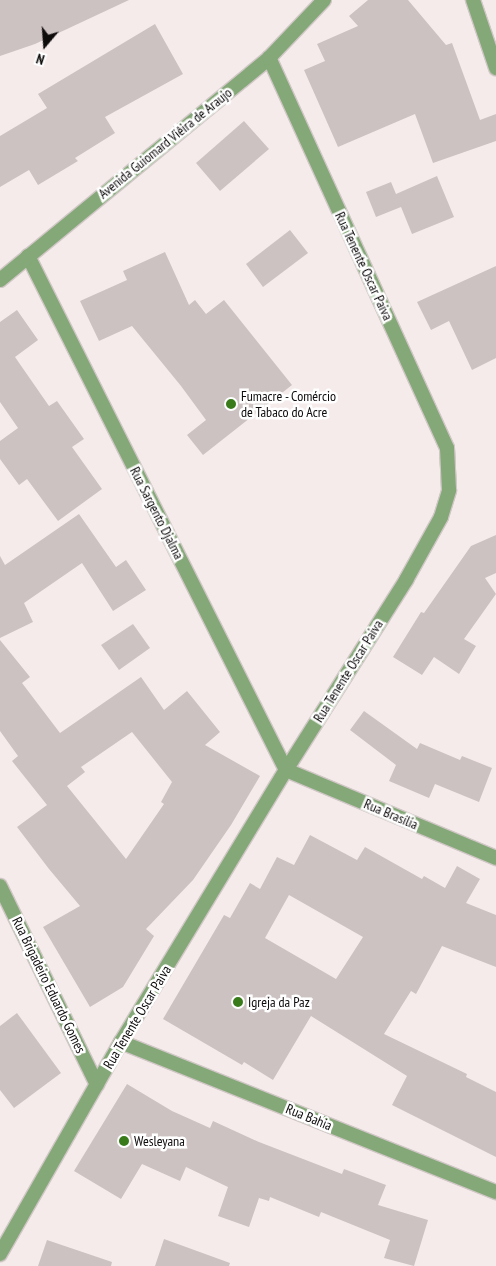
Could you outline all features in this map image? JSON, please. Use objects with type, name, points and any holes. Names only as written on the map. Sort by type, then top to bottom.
[{"type":"street","name":"Avenida Guiomard Viêira de Araujo","points":[[0,280],[269,58],[324,0]]},
{"type":"street","points":[[473,0],[496,68]]},
{"type":"street","name":"Rua Tenente Oscar Paiva","points":[[0,1254],[121,1042],[286,770],[427,544],[441,517],[449,490],[447,448],[269,58]]},
{"type":"street","name":"Rua Sargento Djalma","points":[[28,256],[286,770]]},
{"type":"street","name":"Rua Brasília","points":[[286,770],[496,858]]},
{"type":"street","name":"Rua Brigadeiro Eduardo Gomes","points":[[0,886],[97,1085]]},
{"type":"street","name":"Rua Bahia","points":[[121,1042],[496,1192]]},
{"type":"building","points":[[0,0],[129,0],[35,44],[0,56]]},
{"type":"building","points":[[368,0],[408,0],[446,45],[452,43],[480,120],[496,114],[496,141],[433,163],[415,114],[338,147],[304,70],[325,61],[317,44],[358,26],[349,16]]},
{"type":"building","points":[[155,24],[183,74],[105,117],[115,133],[75,158],[78,161],[38,185],[29,170],[0,187],[0,136],[47,108],[38,94]]},
{"type":"building","points":[[244,121],[269,149],[220,191],[196,163]]},
{"type":"building","points":[[437,176],[454,217],[412,234],[401,207],[376,217],[366,192],[391,182],[396,194]]},
{"type":"building","points":[[290,230],[308,253],[263,287],[246,264]]},
{"type":"building","points":[[165,252],[189,305],[195,300],[206,314],[224,300],[292,385],[203,455],[187,435],[206,420],[181,386],[132,326],[99,341],[80,301],[127,280],[123,271]]},
{"type":"building","points":[[496,266],[496,358],[472,370],[449,321],[431,330],[417,302]]},
{"type":"building","points":[[17,310],[38,340],[15,357],[49,406],[57,401],[84,439],[72,447],[102,489],[58,521],[27,479],[19,485],[0,459],[0,441],[18,428],[0,402],[0,322]]},
{"type":"building","points":[[79,514],[116,567],[126,560],[146,590],[113,611],[82,563],[24,603],[33,622],[0,638],[0,556],[5,565]]},
{"type":"building","points":[[496,535],[496,573],[485,578],[496,594],[464,639],[476,646],[459,674],[434,657],[422,675],[393,657],[421,612],[424,613],[471,546]]},
{"type":"building","points":[[133,624],[150,648],[119,670],[101,645]]},
{"type":"building","points":[[0,640],[30,677],[22,683],[60,733],[141,677],[164,710],[187,691],[220,732],[205,745],[260,776],[231,825],[193,880],[146,929],[154,936],[123,987],[90,1007],[43,927],[80,906],[17,827],[47,805],[12,761],[18,756],[0,731]],"holes":[[[132,732],[172,782],[161,802],[164,804],[126,859],[67,786],[85,772],[81,767]]]},
{"type":"building","points":[[364,711],[417,749],[420,743],[460,760],[462,756],[492,768],[479,802],[435,784],[429,798],[389,781],[396,765],[350,730]]},
{"type":"building","points":[[310,835],[357,860],[365,847],[422,879],[424,876],[445,888],[457,866],[480,879],[466,903],[496,915],[496,967],[442,946],[416,994],[411,991],[384,1034],[467,1074],[466,1077],[496,1092],[496,1157],[392,1105],[407,1076],[311,1016],[273,1080],[244,1062],[242,1065],[163,1019],[224,915],[230,918],[250,883],[260,889],[277,857],[294,865]],"holes":[[[289,895],[363,937],[336,979],[265,938]]]},
{"type":"building","points":[[17,1013],[61,1073],[14,1108],[0,1090],[0,1026]]},
{"type":"building","points":[[127,1084],[172,1111],[210,1128],[213,1121],[259,1142],[342,1174],[344,1169],[386,1185],[378,1205],[428,1220],[414,1266],[384,1258],[390,1240],[321,1212],[319,1217],[270,1197],[269,1201],[259,1198],[249,1227],[218,1216],[228,1187],[186,1167],[180,1181],[142,1164],[121,1199],[74,1171]]},
{"type":"building","points":[[164,1239],[230,1263],[229,1266],[155,1266]]},
{"type":"building","points":[[47,1240],[112,1262],[111,1266],[38,1266]]},
{"type":"place","name":"Fumacre - Comércio de Tabaco do Acre","points":[[231,404]]},
{"type":"place","name":"Igreja da Paz","points":[[238,1002]]},
{"type":"place","name":"Wesleyana","points":[[124,1141]]}]
